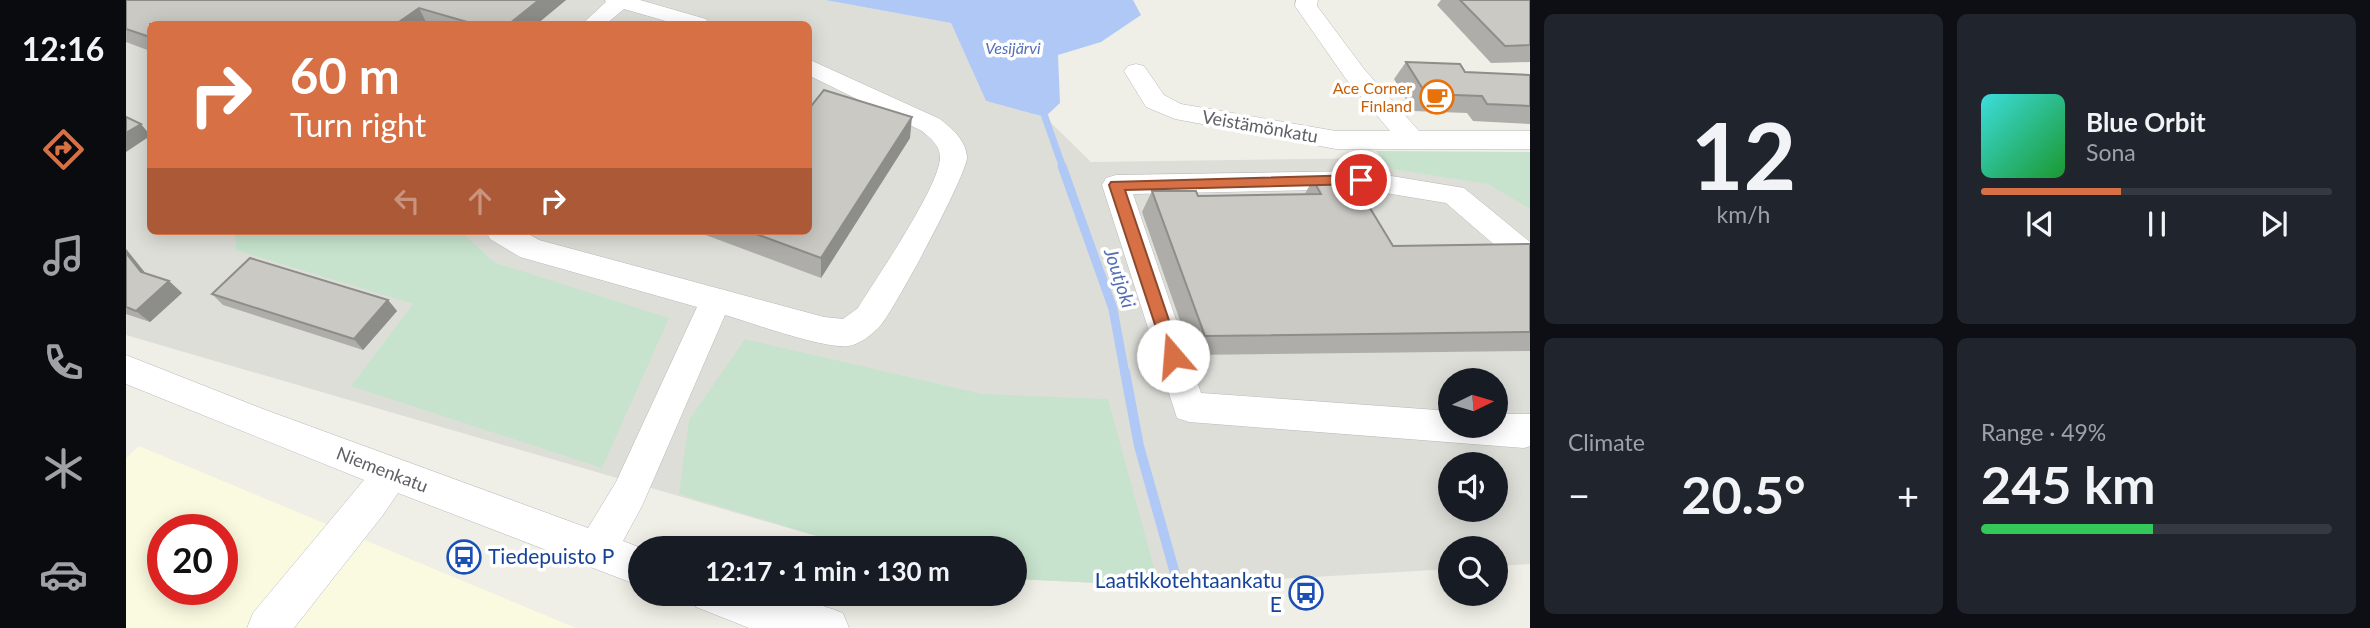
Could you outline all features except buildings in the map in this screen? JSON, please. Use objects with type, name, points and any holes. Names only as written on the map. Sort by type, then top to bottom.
[{"type":"street","points":[[1307,0],[1306,6],[1355,74],[1412,140]]},
{"type":"street","points":[[596,21],[619,1],[688,21]]},
{"type":"street","points":[[507,235],[530,249],[824,330],[848,333],[869,317],[943,190],[954,158],[948,141],[931,125],[812,68]]},
{"type":"street","name":"Veistämönkatu","points":[[1136,71],[1155,101],[1175,111],[1336,141],[1530,140]]},
{"type":"street","points":[[1528,434],[1189,407],[1116,185],[1361,180],[1454,195],[1530,258]]},
{"type":"street","points":[[597,550],[629,494],[715,301]]},
{"type":"street","name":"Niemenkatu","points":[[126,369],[390,473],[628,562]]},
{"type":"street","points":[[268,628],[370,503],[390,473]]},
{"type":"street","points":[[743,606],[763,614],[828,628]]},
{"type":"shaded area","points":[[126,0],[825,0],[951,23],[986,101],[1045,117],[1091,162],[1530,156],[1530,564],[1508,565],[1508,536],[1438,536],[1438,570],[1159,586],[1027,580],[1027,536],[816,536],[126,335]]},
{"type":"shaded area","points":[[1376,151],[1530,152],[1530,209],[1488,184],[1392,169]]},
{"type":"shaded area","points":[[235,235],[465,235],[493,262],[669,318],[602,468],[351,386],[413,304],[236,250]]},
{"type":"shaded area","points":[[745,339],[982,394],[1108,399],[1159,586],[1027,580],[1027,536],[817,536],[679,494],[689,420]]},
{"type":"shaded area","points":[[139,446],[576,628],[126,628],[126,458]]},
{"type":"water","name":"Vesijärvi","points":[[825,0],[1133,0],[1141,15],[1101,42],[1058,55],[1060,103],[1045,117],[986,101],[951,23]]},
{"type":"waterway","name":"Joutjoki","points":[[1045,117],[1063,168]]},
{"type":"waterway","name":"Joutjoki","points":[[1062,166],[1113,309],[1125,374]]},
{"type":"waterway","name":"Joutjoki","points":[[1125,372],[1139,446],[1176,577]]},
{"type":"place","name":"Ace Corner Finland","points":[[1437,97]]},
{"type":"place","name":"Tiedepuisto P","points":[[464,557]]},
{"type":"place","name":"Laatikkotehtaankatu E","points":[[1306,593]]},
{"type":"route","points":[[1173,356],[1116,185],[1361,180]]}]
